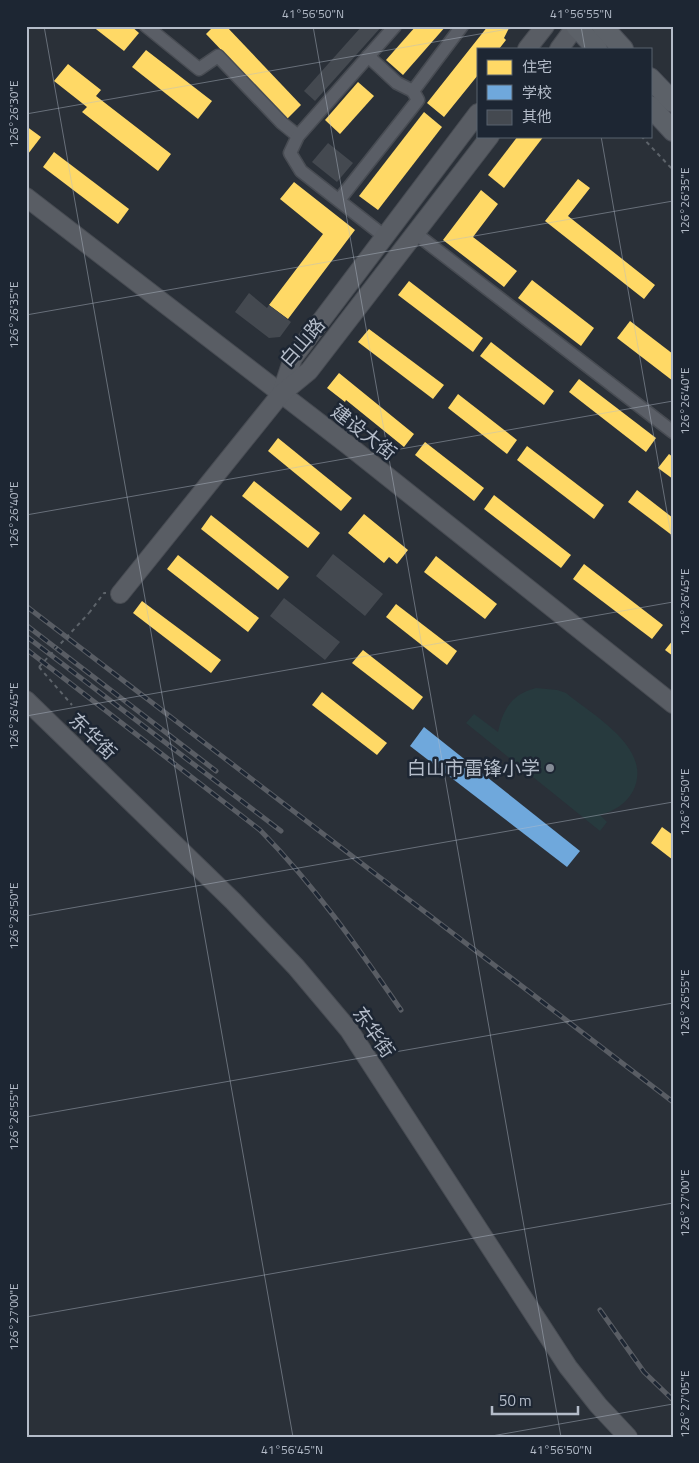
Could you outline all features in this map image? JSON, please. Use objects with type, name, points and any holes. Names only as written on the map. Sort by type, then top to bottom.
[{"type":"main road","points":[[576,26],[596,48]]},
{"type":"main road","points":[[602,26],[622,48]]},
{"type":"main road","points":[[652,80],[673,102]]},
{"type":"main road","points":[[652,108],[673,130]]},
{"type":"street","points":[[146,26],[199,69],[218,56],[282,123],[298,136]]},
{"type":"street","points":[[384,236],[295,163],[290,153],[298,136],[395,26]]},
{"type":"street","points":[[413,91],[462,26]]},
{"type":"street","points":[[528,48],[545,26]]},
{"type":"street","points":[[560,48],[576,26]]},
{"type":"street","points":[[338,200],[418,100],[413,91],[397,83],[368,56]]},
{"type":"street","points":[[281,394],[293,358],[477,114]]},
{"type":"street","name":"白山路","points":[[120,594],[281,394],[309,372],[488,138]]},
{"type":"street","name":"建设大街","points":[[26,197],[281,394],[673,704]]},
{"type":"street","points":[[415,233],[673,432]]},
{"type":"street","name":"东华街","points":[[26,700],[233,900],[290,961],[343,1023],[568,1367],[598,1405],[628,1437]]},
{"type":"path","points":[[643,138],[673,170]]},
{"type":"path","points":[[72,705],[39,666],[89,613],[104,593],[120,594]]},
{"type":"green space","points":[[536,688],[566,693],[618,735],[635,761],[637,776],[633,791],[627,800],[619,806],[600,815],[607,822],[600,831],[466,723],[474,714],[498,732],[506,710],[515,698]]},
{"type":"building: 住宅","points":[[92,26],[131,26],[139,33],[124,51]]},
{"type":"building: 住宅","points":[[214,26],[226,26],[301,105],[287,119],[206,34]]},
{"type":"building: 住宅","points":[[416,26],[446,26],[403,75],[386,60]]},
{"type":"building: 住宅","points":[[488,26],[510,26],[504,38],[506,40],[500,48],[477,48],[477,76],[444,117],[427,103]]},
{"type":"building: 住宅","points":[[146,50],[212,101],[198,119],[132,67]]},
{"type":"building: 住宅","points":[[68,64],[101,90],[96,96],[171,154],[158,171],[82,112],[87,107],[54,81]]},
{"type":"building: 住宅","points":[[358,82],[374,96],[340,134],[325,120]]},
{"type":"building: 住宅","points":[[424,112],[442,127],[378,210],[359,196]]},
{"type":"building: 住宅","points":[[26,126],[41,137],[28,154],[26,153]]},
{"type":"building: 住宅","points":[[516,138],[542,138],[504,188],[488,175]]},
{"type":"building: 住宅","points":[[54,152],[129,209],[118,224],[43,167]]},
{"type":"building: 住宅","points":[[578,179],[590,188],[568,216],[655,285],[644,299],[545,221]]},
{"type":"building: 住宅","points":[[294,182],[355,230],[288,319],[269,305],[323,234],[280,199]]},
{"type":"building: 住宅","points":[[481,190],[498,204],[473,237],[517,271],[504,287],[443,240]]},
{"type":"building: 住宅","points":[[532,280],[594,328],[581,346],[518,298]]},
{"type":"building: 住宅","points":[[409,281],[483,338],[473,352],[398,295]]},
{"type":"building: 住宅","points":[[630,321],[673,354],[673,381],[617,338]]},
{"type":"building: 住宅","points":[[369,329],[444,385],[433,399],[358,342]]},
{"type":"building: 住宅","points":[[491,342],[554,391],[544,405],[480,356]]},
{"type":"building: 住宅","points":[[339,373],[414,434],[404,447],[346,400],[345,402],[327,388]]},
{"type":"building: 住宅","points":[[579,379],[656,438],[646,452],[569,392]]},
{"type":"building: 住宅","points":[[458,394],[517,440],[507,454],[448,408]]},
{"type":"building: 住宅","points":[[278,438],[352,498],[341,511],[268,451]]},
{"type":"building: 住宅","points":[[425,442],[484,488],[474,501],[415,455]]},
{"type":"building: 住宅","points":[[527,446],[604,505],[594,519],[517,460]]},
{"type":"building: 住宅","points":[[669,454],[673,457],[673,479],[658,468]]},
{"type":"building: 住宅","points":[[254,481],[320,533],[308,548],[242,496]]},
{"type":"building: 住宅","points":[[637,490],[673,518],[673,536],[628,502]]},
{"type":"building: 住宅","points":[[494,495],[571,555],[561,568],[484,509]]},
{"type":"building: 住宅","points":[[364,514],[408,550],[397,564],[389,557],[384,563],[348,533]]},
{"type":"building: 住宅","points":[[211,515],[289,577],[278,590],[201,529]]},
{"type":"building: 住宅","points":[[178,555],[259,618],[248,632],[167,569]]},
{"type":"building: 住宅","points":[[436,556],[497,604],[485,619],[424,572]]},
{"type":"building: 住宅","points":[[584,564],[663,625],[652,639],[573,579]]},
{"type":"building: 住宅","points":[[142,601],[221,660],[211,673],[133,613]]},
{"type":"building: 住宅","points":[[396,604],[457,651],[447,665],[386,617]]},
{"type":"building: 住宅","points":[[673,640],[673,656],[665,650]]},
{"type":"building: 住宅","points":[[363,650],[423,697],[413,710],[352,663]]},
{"type":"building: 住宅","points":[[322,692],[387,743],[377,755],[312,705]]},
{"type":"building: 住宅","points":[[662,827],[673,835],[673,860],[651,843]]},
{"type":"building: 学校","points":[[424,727],[580,851],[567,867],[410,746]]},
{"type":"building: 其他","points":[[362,26],[382,26],[315,101],[304,91]]},
{"type":"building: 其他","points":[[328,143],[353,163],[337,182],[312,162]]},
{"type":"building: 其他","points":[[249,293],[267,308],[269,305],[291,322],[280,337],[269,338],[235,312]]},
{"type":"building: 其他","points":[[333,554],[383,594],[365,616],[316,576]]},
{"type":"building: 其他","points":[[284,598],[340,642],[325,660],[270,616]]},
{"type":"railway","points":[[26,606],[673,1102]]},
{"type":"railway","points":[[26,625],[216,771]]},
{"type":"railway","points":[[26,636],[281,831]]},
{"type":"railway","points":[[26,649],[260,830],[317,894],[401,1010]]},
{"type":"railway","points":[[600,1310],[644,1372],[673,1400]]},
{"type":"place","name":"白山市雷锋小学","points":[[550,768]]}]
